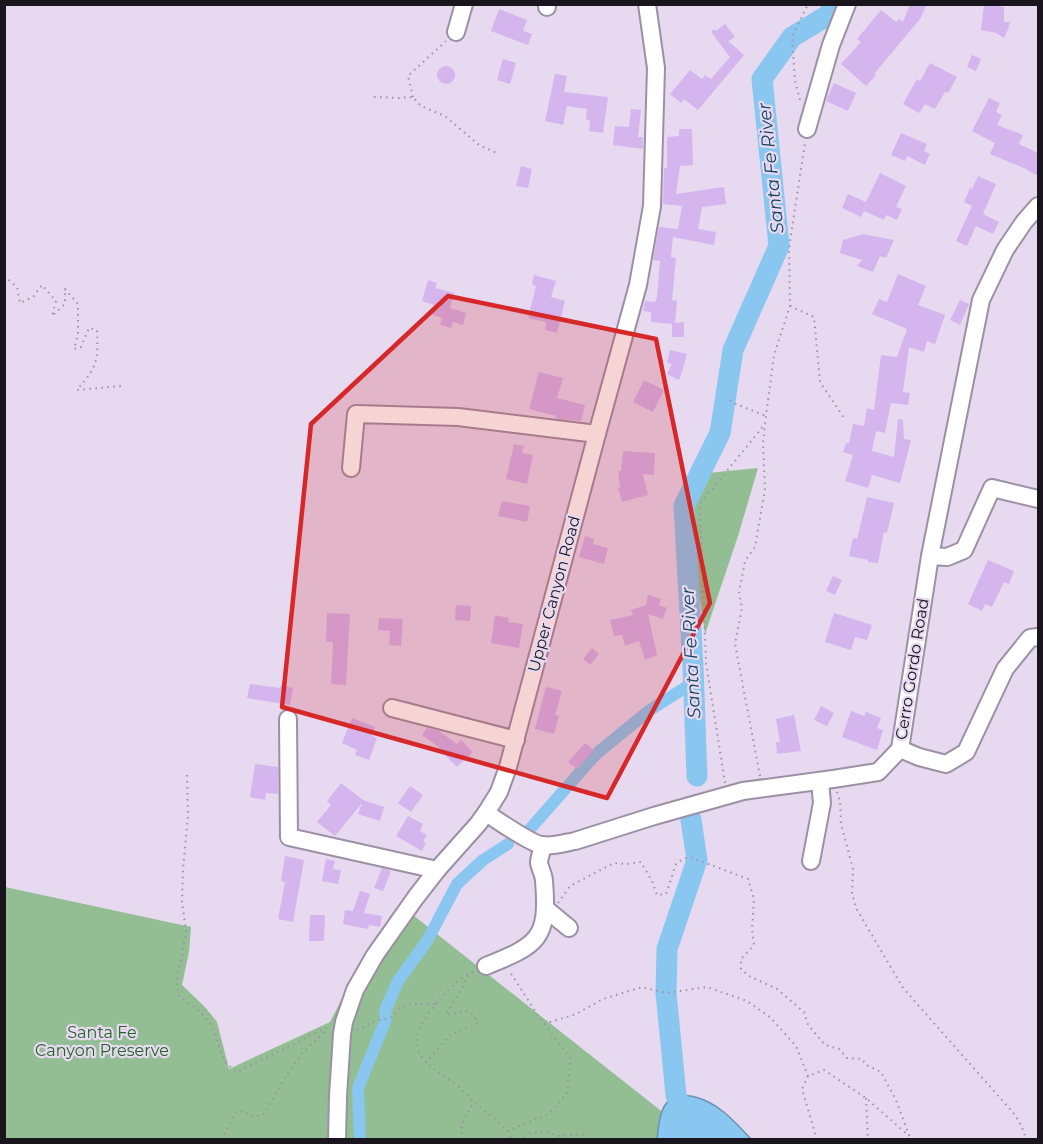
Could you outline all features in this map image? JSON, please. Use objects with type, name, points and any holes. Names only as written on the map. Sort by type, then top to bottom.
[{"type":"street","points":[[453,35],[464,4]]},
{"type":"street","name":"Upper Canyon Road","points":[[337,1140],[343,1028],[355,990],[375,954],[408,907],[436,870],[486,813],[504,781],[516,740],[638,285],[652,206],[656,68],[647,4]]},
{"type":"street","points":[[807,129],[831,45],[847,4]]},
{"type":"street","name":"Cerro Gordo Road","points":[[538,844],[575,841],[743,791],[878,772],[900,749],[930,556],[981,300],[1005,250],[1038,206]]},
{"type":"street","points":[[351,468],[356,414],[458,417],[597,434]]},
{"type":"street","points":[[930,556],[947,557],[964,550],[992,488],[1038,499]]},
{"type":"street","points":[[900,749],[919,758],[946,764],[966,752],[1005,669],[1030,638],[1038,637]]},
{"type":"street","points":[[392,708],[516,740]]},
{"type":"street","points":[[288,719],[289,837],[436,870]]},
{"type":"street","points":[[811,861],[826,780]]},
{"type":"street","points":[[486,813],[538,844],[539,863],[544,878],[546,909],[542,929],[533,943],[494,963]]},
{"type":"street","points":[[546,909],[564,924]]},
{"type":"path","points":[[800,100],[795,81],[792,37],[808,4]]},
{"type":"path","points":[[453,35],[408,76],[413,97],[422,106],[445,116],[479,145],[499,154]]},
{"type":"path","points":[[374,97],[413,97]]},
{"type":"path","points":[[762,788],[735,644],[742,608],[739,593],[745,561],[755,547],[765,489],[765,424],[774,355],[790,306],[789,248],[807,129]]},
{"type":"path","points":[[4,276],[17,287],[20,303],[33,297],[42,285],[56,301],[52,316],[65,304],[65,289],[78,304],[78,334],[74,349],[81,347],[89,328],[97,330],[97,358],[92,372],[77,390],[121,386]]},
{"type":"path","points":[[790,306],[814,317],[820,382],[844,418]]},
{"type":"path","points":[[730,400],[766,417]]},
{"type":"path","points":[[727,795],[706,663],[700,504],[765,424]]},
{"type":"path","points":[[187,776],[188,816],[182,902],[186,930],[176,981],[179,996],[200,1011],[213,1029],[219,1050],[227,1065],[237,1072],[319,1031],[343,1028],[351,1034],[376,1021],[393,1017],[399,1008],[412,1004],[436,1004]]},
{"type":"path","points":[[826,780],[840,801],[841,824],[853,869],[852,893],[855,908],[903,988],[1016,1116],[1026,1140]]},
{"type":"path","points":[[564,924],[556,906],[570,886],[614,863],[641,862],[657,895],[666,894],[676,864],[690,857],[748,879],[754,898],[752,930],[754,945],[741,959],[741,969],[749,976],[777,989],[804,1012],[808,1025],[825,1045],[839,1049],[847,1058],[862,1059],[866,1065],[881,1071],[896,1100],[911,1138]]},
{"type":"path","points":[[507,1131],[549,1114],[567,1093],[571,1059],[494,963],[470,974],[446,991],[427,1016],[418,1033],[416,1047],[426,1063],[497,1120],[507,1131],[511,1135],[512,1140]]},
{"type":"path","points":[[426,1063],[451,1034],[478,1023],[474,1015],[466,1011],[446,1015],[470,974]]},
{"type":"path","points":[[544,1024],[576,1014],[603,999],[642,987],[666,993],[707,987],[747,1000],[770,1017],[796,1046],[808,1076]]},
{"type":"path","points":[[222,1140],[234,1114],[243,1111],[254,1117],[264,1114],[285,1076],[302,1053],[324,1033],[343,1028]]},
{"type":"path","points":[[817,1140],[802,1089],[808,1076],[824,1070],[866,1098],[911,1138]]},
{"type":"path","points":[[866,1098],[868,1140]]},
{"type":"path","points":[[462,1140],[460,1125],[474,1101]]},
{"type":"path","points":[[519,1140],[528,1134],[543,1131],[558,1136],[586,1134]]},
{"type":"highlighted area","points":[[448,296],[656,339],[710,603],[607,798],[282,707],[311,424]]},
{"type":"green space","points":[[758,468],[705,634],[694,559],[691,507],[708,473]]},
{"type":"green space","name":"Santa Fe Canyon Preserve","points":[[5,887],[191,927],[189,952],[182,985],[217,1022],[229,1069],[330,1022],[362,960],[404,908],[698,1140],[5,1140]]},
{"type":"water","points":[[676,1095],[693,1096],[712,1104],[726,1114],[751,1139],[657,1139],[663,1109],[666,1103]]},
{"type":"building","points":[[910,4],[927,4],[920,19],[866,86],[841,64],[861,42],[857,39],[881,10],[896,22],[899,19],[903,22]]},
{"type":"building","points":[[984,4],[1004,7],[1004,22],[1010,22],[1004,38],[996,33],[981,30]]},
{"type":"building","points":[[499,9],[527,20],[523,31],[532,34],[528,45],[491,31]]},
{"type":"building","points":[[725,24],[735,37],[728,41],[744,55],[698,110],[684,99],[681,103],[670,94],[690,70],[702,79],[705,75],[711,79],[730,57],[711,32]]},
{"type":"building","points":[[972,55],[981,59],[976,71],[967,67]]},
{"type":"building","points":[[503,59],[516,63],[510,84],[497,80]]},
{"type":"building","points":[[930,63],[957,77],[935,109],[925,104],[919,113],[903,104],[917,79],[920,81]]},
{"type":"building","points":[[446,66],[452,69],[455,75],[452,81],[446,84],[440,81],[437,75],[440,69]]},
{"type":"building","points":[[555,74],[567,76],[564,92],[608,97],[603,133],[589,131],[590,121],[586,119],[587,109],[567,106],[563,125],[545,121]]},
{"type":"building","points":[[834,83],[856,93],[848,111],[826,101]]},
{"type":"building","points":[[989,98],[1000,103],[996,112],[1002,115],[997,125],[1023,135],[1019,144],[1038,153],[1038,176],[990,154],[995,143],[972,131]]},
{"type":"building","points":[[631,109],[641,110],[638,137],[643,137],[643,149],[613,145],[615,126],[629,127]]},
{"type":"building","points":[[679,129],[692,129],[693,165],[680,166],[676,194],[724,187],[726,204],[702,207],[698,229],[716,232],[714,245],[673,237],[671,257],[676,258],[672,300],[677,301],[675,323],[684,322],[684,337],[672,337],[672,324],[651,322],[651,312],[643,311],[645,301],[655,302],[657,297],[660,261],[653,260],[659,227],[678,229],[682,206],[663,204],[664,168],[667,168],[667,137],[679,136]]},
{"type":"building","points":[[901,133],[927,144],[924,151],[930,154],[925,165],[907,156],[905,161],[891,155]]},
{"type":"building","points":[[521,166],[532,169],[528,188],[516,186]]},
{"type":"building","points":[[880,173],[906,186],[896,207],[902,209],[897,220],[886,215],[884,220],[864,211],[861,217],[842,208],[848,194],[866,202]]},
{"type":"building","points":[[978,176],[996,184],[983,214],[999,222],[993,234],[976,226],[967,246],[956,241],[972,206],[964,202]]},
{"type":"building","points":[[863,234],[894,240],[886,258],[880,256],[873,272],[857,266],[862,260],[840,253],[843,240]]},
{"type":"building","points":[[898,274],[926,286],[918,305],[945,315],[935,344],[927,341],[924,352],[909,347],[903,392],[910,393],[908,405],[891,403],[885,433],[876,431],[872,451],[894,457],[898,419],[903,420],[904,439],[911,440],[900,483],[872,475],[868,488],[845,481],[853,455],[843,452],[846,443],[849,443],[853,424],[864,426],[867,408],[874,410],[881,355],[897,357],[907,329],[872,314],[879,299],[887,302]]},
{"type":"building","points":[[534,275],[556,281],[551,297],[565,301],[557,333],[545,330],[546,322],[528,318],[536,286],[532,285]]},
{"type":"building","points":[[428,280],[437,283],[435,288],[454,293],[450,308],[466,313],[463,325],[453,322],[451,328],[440,325],[442,318],[431,314],[434,305],[422,301]]},
{"type":"building","points":[[960,300],[969,304],[960,325],[950,320]]},
{"type":"building","points":[[670,350],[687,354],[679,380],[667,374],[672,364],[667,363]]},
{"type":"building","points":[[539,372],[563,378],[557,398],[585,405],[581,421],[559,419],[555,418],[556,416],[529,409]]},
{"type":"building","points":[[644,380],[664,390],[653,412],[633,402]]},
{"type":"building","points":[[514,444],[524,446],[522,453],[533,455],[527,484],[506,479]]},
{"type":"building","points":[[623,451],[655,453],[654,475],[643,474],[648,495],[622,502],[618,488],[620,488],[618,471],[621,471]]},
{"type":"building","points":[[867,497],[894,503],[887,533],[884,532],[878,563],[849,556],[853,538],[857,539]]},
{"type":"building","points":[[502,501],[530,506],[527,522],[498,516]]},
{"type":"building","points":[[585,536],[594,539],[593,544],[608,548],[604,564],[579,557]]},
{"type":"building","points":[[988,560],[1014,571],[1009,584],[1004,582],[992,607],[985,604],[982,611],[968,604]]},
{"type":"building","points":[[833,576],[842,580],[835,595],[826,591]]},
{"type":"building","points":[[648,595],[661,599],[659,605],[667,608],[663,619],[648,614],[657,655],[645,660],[639,641],[625,646],[622,635],[614,636],[610,620],[633,615],[631,610],[646,605]]},
{"type":"building","points":[[456,605],[471,606],[470,621],[455,620]]},
{"type":"building","points":[[327,613],[350,614],[346,685],[331,684],[333,642],[326,642]]},
{"type":"building","points":[[834,613],[872,625],[867,640],[855,637],[851,650],[825,642]]},
{"type":"building","points":[[495,615],[509,618],[508,622],[523,624],[519,648],[491,643]]},
{"type":"building","points":[[379,618],[403,619],[401,646],[389,645],[390,631],[378,630]]},
{"type":"building","points":[[592,648],[599,654],[590,665],[583,659]]},
{"type":"building","points":[[250,684],[293,688],[290,705],[247,698]]},
{"type":"building","points":[[546,687],[562,691],[555,715],[559,716],[554,734],[535,729]]},
{"type":"building","points":[[821,706],[834,713],[827,726],[814,720]]},
{"type":"building","points":[[851,711],[864,716],[866,712],[881,718],[877,728],[883,730],[877,750],[842,737]]},
{"type":"building","points":[[794,715],[801,751],[777,754],[776,742],[780,742],[776,719]]},
{"type":"building","points":[[352,718],[375,727],[372,736],[377,738],[369,760],[355,755],[357,750],[342,743]]},
{"type":"building","points":[[427,728],[439,731],[457,744],[461,740],[473,752],[457,767],[446,756],[448,754],[422,735]]},
{"type":"building","points":[[585,743],[594,750],[577,769],[568,762]]},
{"type":"building","points":[[255,764],[278,767],[278,794],[266,793],[265,800],[250,797]]},
{"type":"building","points":[[341,783],[363,800],[384,807],[380,821],[358,814],[362,803],[335,836],[317,822],[331,805],[327,801]]},
{"type":"building","points":[[410,786],[423,795],[411,812],[398,803]]},
{"type":"building","points":[[408,816],[423,824],[420,831],[427,835],[423,841],[426,843],[422,851],[396,836]]},
{"type":"building","points":[[285,856],[304,860],[293,922],[278,919],[285,882],[281,881]]},
{"type":"building","points":[[326,859],[335,861],[333,869],[341,870],[338,884],[322,881]]},
{"type":"building","points":[[382,868],[391,871],[383,891],[374,888]]},
{"type":"building","points":[[360,891],[370,894],[364,913],[382,916],[380,927],[369,925],[368,929],[343,924],[345,910],[353,911]]},
{"type":"building","points":[[310,915],[325,915],[324,941],[309,941]]},
{"type":"waterway","name":"Santa Fe River","points":[[697,776],[684,506],[720,433],[733,350],[779,246],[762,79],[792,37],[830,14],[832,4]]},
{"type":"waterway","points":[[530,829],[596,754],[650,710],[694,682]]},
{"type":"waterway","name":"Santa Fe River","points":[[691,820],[697,860],[667,949],[666,993],[676,1095],[692,1140]]},
{"type":"waterway","points":[[360,1140],[358,1088],[386,1019],[385,1011],[398,981],[427,941],[457,884],[483,860],[508,844]]}]
